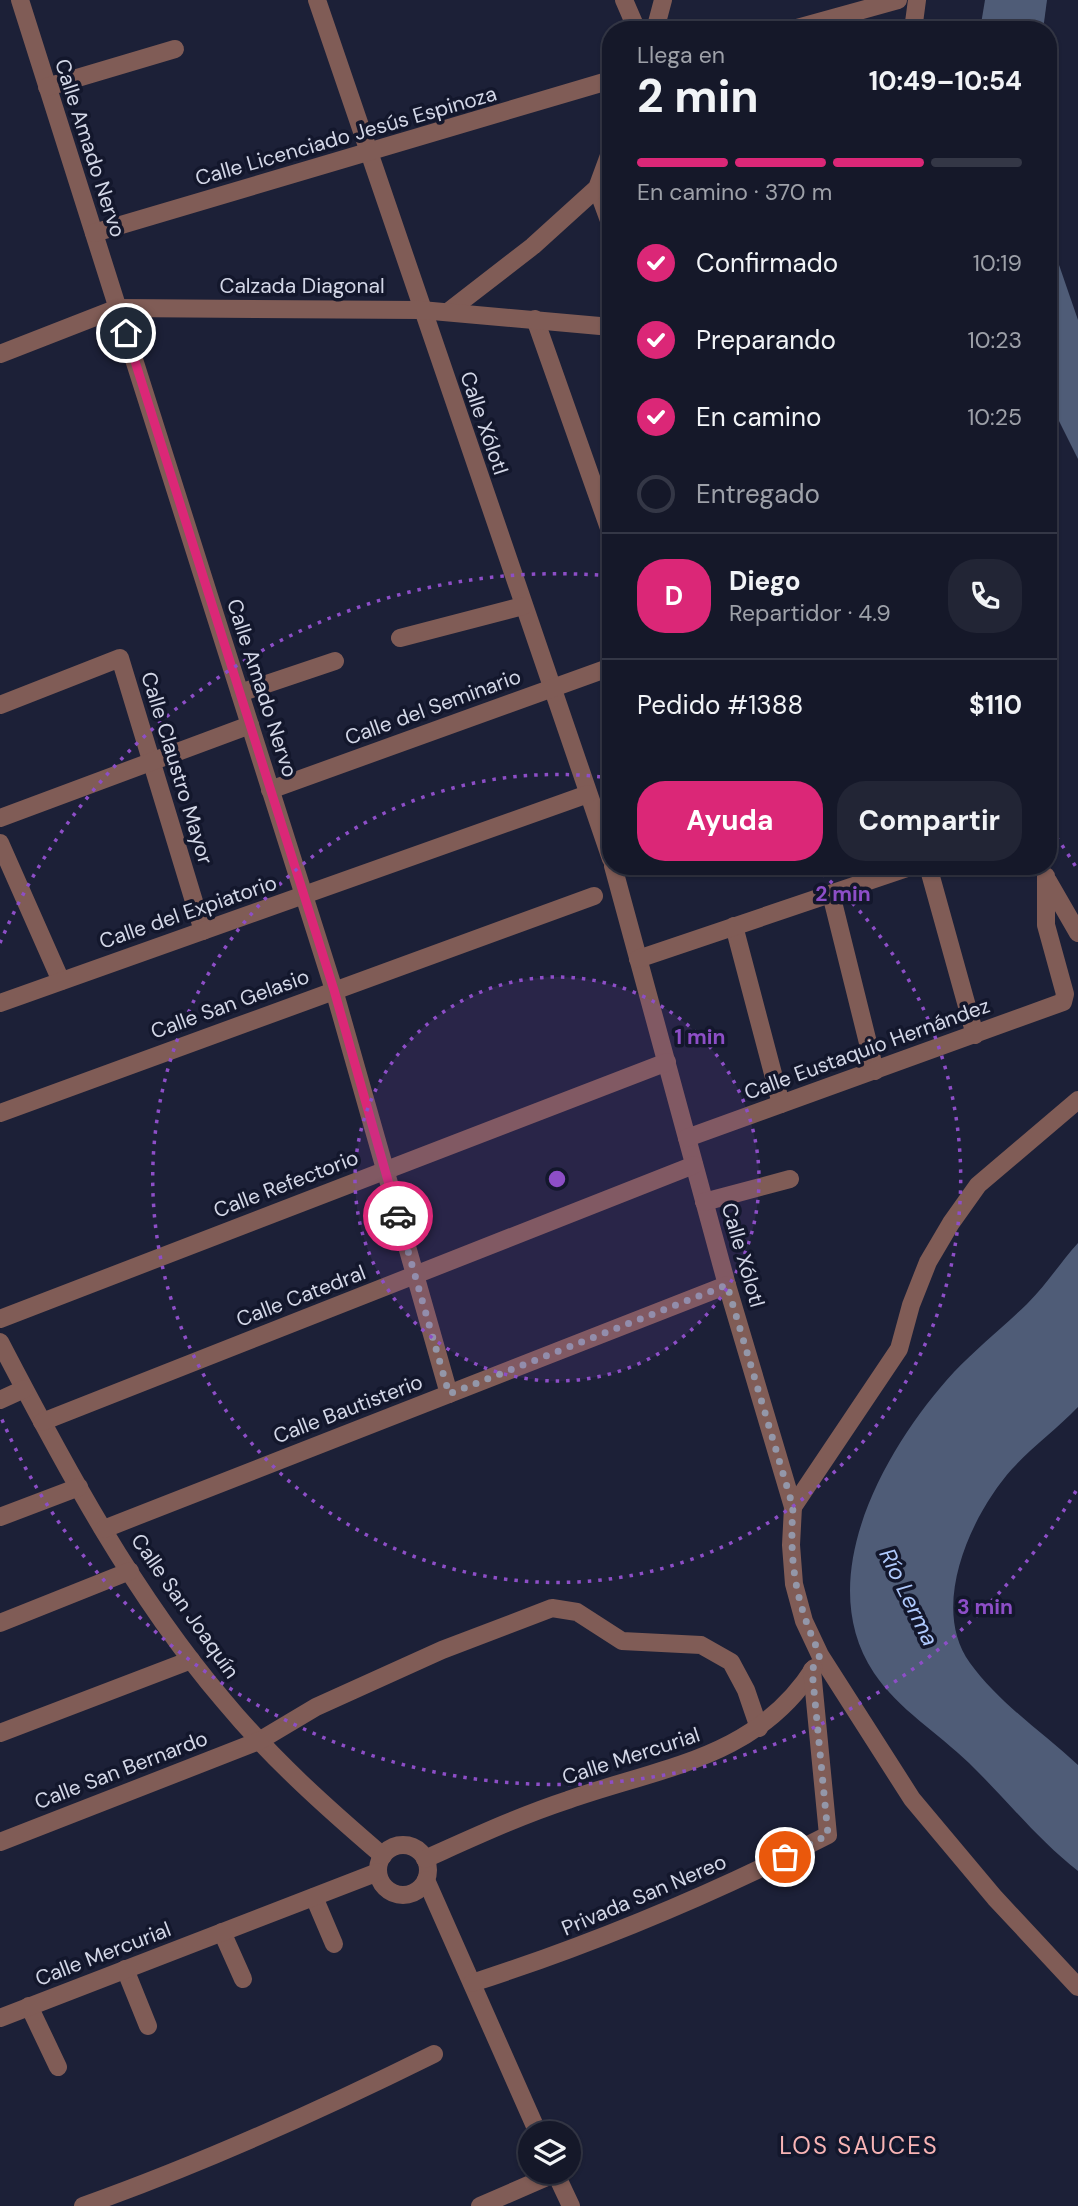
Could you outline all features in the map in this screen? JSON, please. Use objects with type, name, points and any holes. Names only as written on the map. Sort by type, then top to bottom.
[{"type":"street","name":"Calle Amado Nervo","points":[[20,0],[334,990],[449,1394]]},
{"type":"street","name":"Calle Xólotl","points":[[317,0],[421,310],[602,831]]},
{"type":"street","points":[[624,0],[633,21]]},
{"type":"street","points":[[657,21],[663,0]]},
{"type":"street","points":[[822,21],[898,0]]},
{"type":"street","points":[[914,21],[917,0]]},
{"type":"street","points":[[47,87],[175,49]]},
{"type":"street","name":"Calle Licenciado Jesús Espinoza","points":[[94,233],[602,83]]},
{"type":"street","points":[[449,312],[533,246],[597,188],[602,174]]},
{"type":"street","points":[[597,188],[602,202]]},
{"type":"street","name":"Calzada Diagonal","points":[[0,354],[118,308],[421,310],[602,326]]},
{"type":"street","points":[[535,318],[602,508]]},
{"type":"street","points":[[400,638],[523,606]]},
{"type":"street","name":"Calle Claustro Mayor","points":[[0,705],[120,658],[203,931]]},
{"type":"street","points":[[240,693],[335,661]]},
{"type":"street","name":"Calle del Seminario","points":[[270,790],[602,670]]},
{"type":"street","points":[[0,818],[250,725]]},
{"type":"street","name":"Calle del Expiatorio","points":[[0,1003],[588,794]]},
{"type":"street","points":[[0,842],[61,981]]},
{"type":"street","name":"Calle Xólotl","points":[[617,875],[727,1285],[793,1507],[790,1545],[794,1584],[816,1663]]},
{"type":"street","points":[[638,959],[887,875]]},
{"type":"street","points":[[931,875],[975,1035]]},
{"type":"street","name":"Calle Eustaquio Hernández","points":[[687,1138],[1063,1002],[1065,994],[1046,925],[1044,875]]},
{"type":"street","points":[[1046,875],[1058,903],[1078,933]]},
{"type":"street","points":[[831,894],[875,1071]]},
{"type":"street","name":"Calle San Gelasio","points":[[0,1113],[594,896]]},
{"type":"street","points":[[734,926],[781,1104]]},
{"type":"street","name":"Calle Refectorio","points":[[0,1319],[667,1062]]},
{"type":"street","points":[[793,1507],[899,1349],[915,1294],[951,1223],[978,1185],[1078,1100]]},
{"type":"street","name":"Calle Catedral","points":[[42,1422],[694,1165]]},
{"type":"street","points":[[704,1202],[790,1179]]},
{"type":"street","name":"Calle Bautisterio","points":[[104,1529],[727,1285]]},
{"type":"street","name":"Calle San Joaquín","points":[[0,1342],[42,1422],[104,1529],[191,1661],[259,1741],[381,1864]]},
{"type":"street","points":[[0,1400],[24,1389]]},
{"type":"street","points":[[0,1517],[79,1486]]},
{"type":"street","points":[[0,1623],[130,1571]]},
{"type":"street","name":"Calle San Bernardo","points":[[0,1842],[259,1741],[316,1707],[442,1650],[552,1608],[577,1612],[622,1642],[701,1644],[732,1662],[746,1690],[759,1728]]},
{"type":"street","points":[[0,1733],[191,1661]]},
{"type":"street","points":[[816,1663],[912,1799],[995,1898],[1078,1987]]},
{"type":"street","name":"Calle Mercurial","points":[[425,1859],[564,1801],[707,1756],[759,1728],[778,1713],[816,1663]]},
{"type":"street","name":"Privada San Nereo","points":[[472,1983],[564,1953],[654,1919],[742,1879],[828,1835],[816,1663]]},
{"type":"street","points":[[426,1880],[414,1892],[397,1895],[383,1885],[381,1864],[392,1848],[408,1846],[417,1849],[425,1859],[426,1880],[533,2121]]},
{"type":"street","name":"Calle Mercurial","points":[[0,2018],[314,1897],[381,1864]]},
{"type":"street","points":[[314,1897],[334,1944]]},
{"type":"street","points":[[222,1932],[243,1979]]},
{"type":"street","points":[[125,1969],[148,2026]]},
{"type":"street","points":[[29,2006],[58,2067]]},
{"type":"street","points":[[83,2206],[168,2176],[303,2119],[434,2054]]},
{"type":"street","points":[[480,2206],[529,2184]]},
{"type":"street","points":[[561,2184],[571,2206]]},
{"type":"water","points":[[985,0],[1047,0],[1044,21],[982,21]]},
{"type":"water","points":[[1057,259],[1078,320],[1078,459],[1057,417]]},
{"type":"water","name":"Río Lerma","points":[[1078,1243],[1078,1407],[1012,1469],[982,1511],[960,1562],[954,1589],[954,1616],[958,1640],[981,1677],[1007,1704],[1078,1765],[1078,1871],[1036,1833],[969,1763],[906,1709],[884,1686],[874,1673],[856,1635],[850,1596],[854,1555],[865,1514],[882,1474],[904,1436],[954,1372],[1027,1304]]},
{"type":"way so far","points":[[398,1216],[449,1394],[727,1285],[793,1507],[790,1545],[794,1584],[804,1621],[820,1655],[812,1670],[828,1835],[785,1857]]},
{"type":"district","name":"LOS SAUCES","points":[[859,2146]]},
{"type":"route","points":[[126,333],[334,990],[398,1216]]}]
